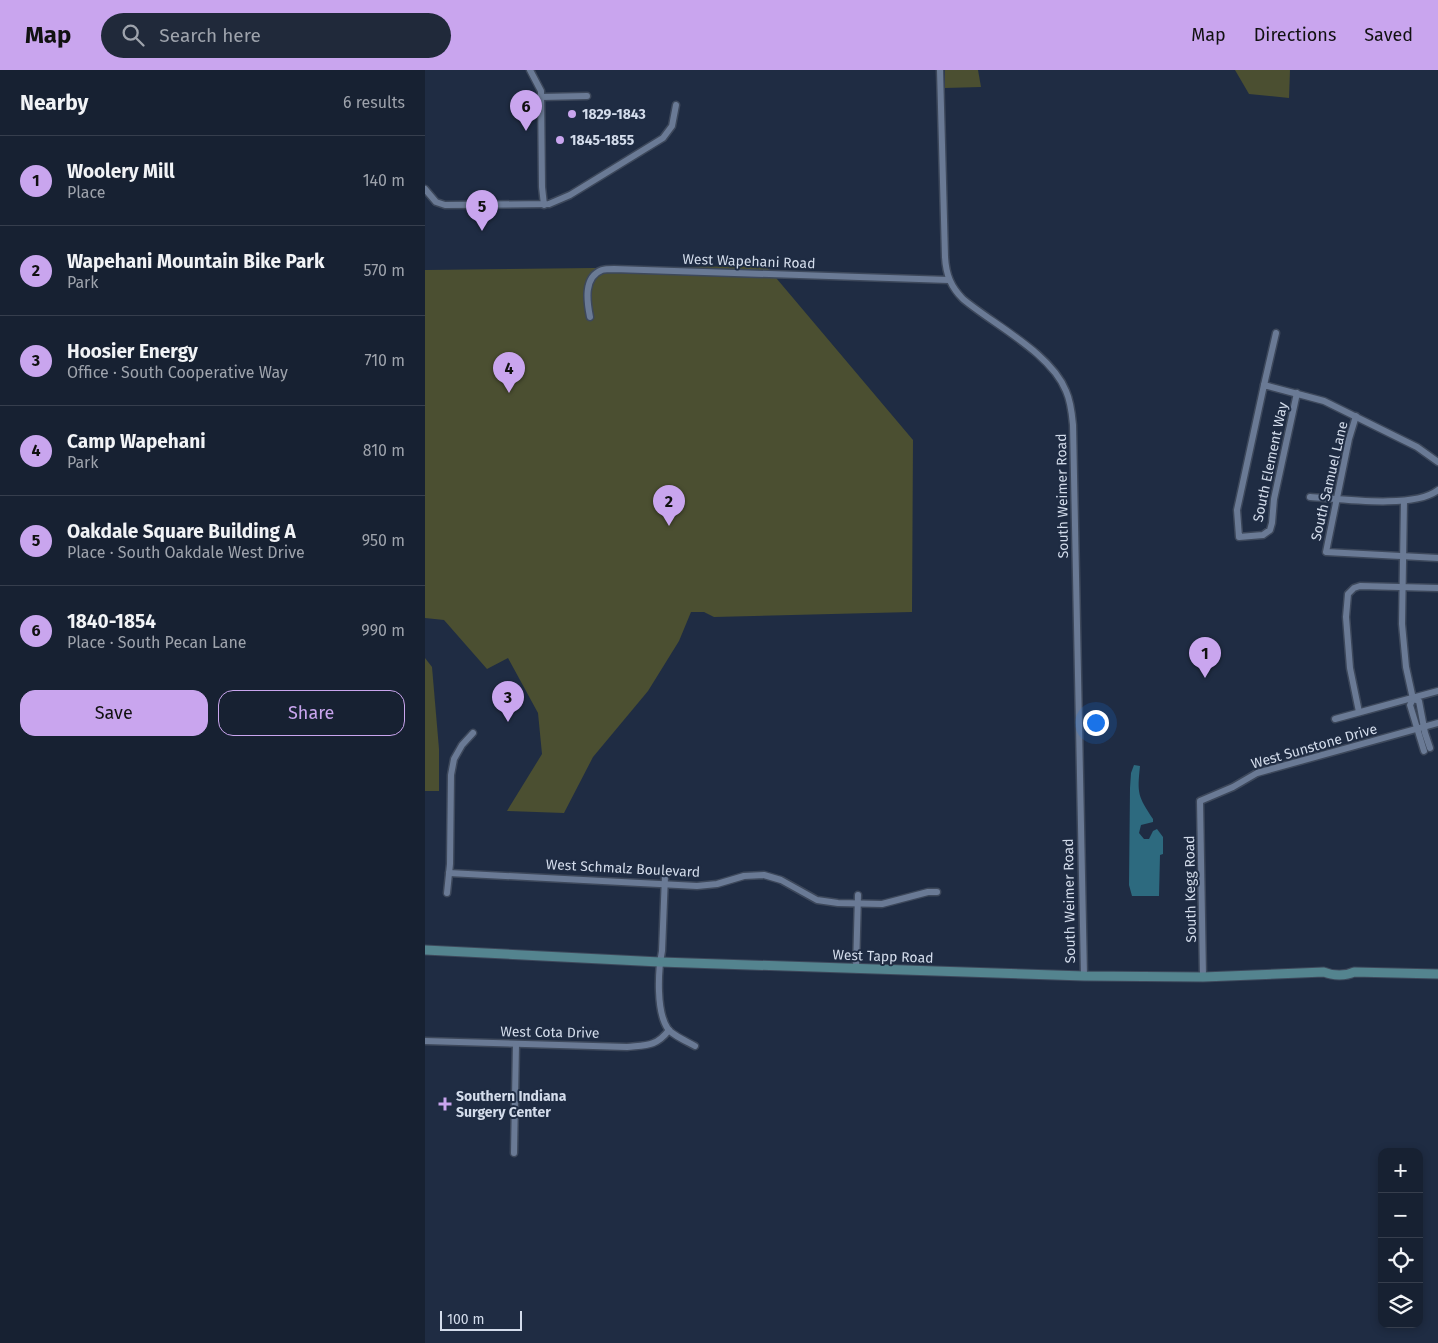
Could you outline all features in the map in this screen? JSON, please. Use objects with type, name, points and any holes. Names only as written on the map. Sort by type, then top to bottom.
[{"type":"main road","name":"West Tapp Road","points":[[425,950],[660,962],[1115,977],[1203,977],[1324,972],[1329,969],[1342,969],[1354,972],[1438,974]]},
{"type":"street","points":[[530,70],[540,87],[542,187],[545,205]]},
{"type":"street","name":"South Weimer Road","points":[[940,70],[945,264],[949,280],[954,290],[963,299],[1047,363],[1064,386],[1071,406],[1083,976]]},
{"type":"street","points":[[541,97],[587,96]]},
{"type":"street","points":[[425,189],[431,198],[441,204],[545,205],[571,195],[663,138],[673,126],[676,105]]},
{"type":"street","points":[[425,203],[431,198]]},
{"type":"street","name":"West Wapehani Road","points":[[590,317],[587,292],[592,278],[602,270],[620,269],[949,280]]},
{"type":"street","name":"South Element Way","points":[[1276,333],[1238,503],[1239,537],[1263,535],[1272,524],[1274,499],[1297,393]]},
{"type":"street","name":"South Element Way","points":[[1264,385],[1324,401],[1417,447],[1438,462]]},
{"type":"street","name":"South Samuel Lane","points":[[1356,416],[1349,440],[1326,552],[1404,556]]},
{"type":"street","points":[[1310,497],[1404,501],[1422,498],[1438,490]]},
{"type":"street","points":[[1404,501],[1402,624],[1406,667],[1413,699],[1410,705],[1417,730],[1427,749],[1419,701],[1413,699]]},
{"type":"street","points":[[1404,556],[1438,558]]},
{"type":"street","points":[[1359,712],[1350,668],[1347,636],[1347,598],[1354,588],[1361,586],[1438,588]]},
{"type":"street","points":[[1335,719],[1438,691]]},
{"type":"street","name":"West Sunstone Drive","points":[[1201,801],[1233,787],[1257,773],[1438,723]]},
{"type":"street","points":[[447,893],[451,775],[454,759],[462,745],[473,733]]},
{"type":"street","name":"South Kegg Road","points":[[1201,801],[1203,977]]},
{"type":"street","name":"West Schmalz Boulevard","points":[[449,872],[704,886],[744,876],[764,876],[781,880],[817,900],[858,904],[883,904],[928,892],[937,892]]},
{"type":"street","points":[[665,876],[660,962],[661,1009],[669,1030],[695,1046]]},
{"type":"street","points":[[856,969],[859,895]]},
{"type":"street","name":"West Cota Drive","points":[[425,1041],[635,1046],[661,1040],[669,1030]]},
{"type":"street","points":[[514,1153],[515,1044]]},
{"type":"green space","points":[[945,70],[978,70],[981,87],[945,88]]},
{"type":"green space","points":[[1235,70],[1290,70],[1289,98],[1249,94]]},
{"type":"green space","points":[[766,266],[913,440],[912,612],[714,617],[704,612],[691,612],[679,641],[648,691],[593,757],[564,813],[507,811],[542,754],[538,713],[508,658],[487,669],[444,620],[425,618],[425,270]]},
{"type":"green space","points":[[425,658],[432,667],[439,749],[439,791],[425,791]]},
{"type":"water","points":[[1134,765],[1140,766],[1140,794],[1144,805],[1153,819],[1153,822],[1141,825],[1139,833],[1144,839],[1149,839],[1153,831],[1157,829],[1163,837],[1163,854],[1160,855],[1159,896],[1132,896],[1129,885],[1130,788],[1131,773]]},
{"type":"place","name":"1829-1843","points":[[572,114]]},
{"type":"place","name":"1840-1854","points":[[526,131]]},
{"type":"place","name":"1845-1855","points":[[560,140]]},
{"type":"place","name":"Oakdale Square Building A","points":[[482,231]]},
{"type":"place","name":"Camp Wapehani","points":[[509,393]]},
{"type":"place","name":"Wapehani Mountain Bike Park","points":[[669,526]]},
{"type":"place","name":"Woolery Mill","points":[[1205,678]]},
{"type":"place","name":"Hoosier Energy","points":[[508,722]]},
{"type":"place","name":"Southern Indiana Surgery Center","points":[[445,1104]]}]
